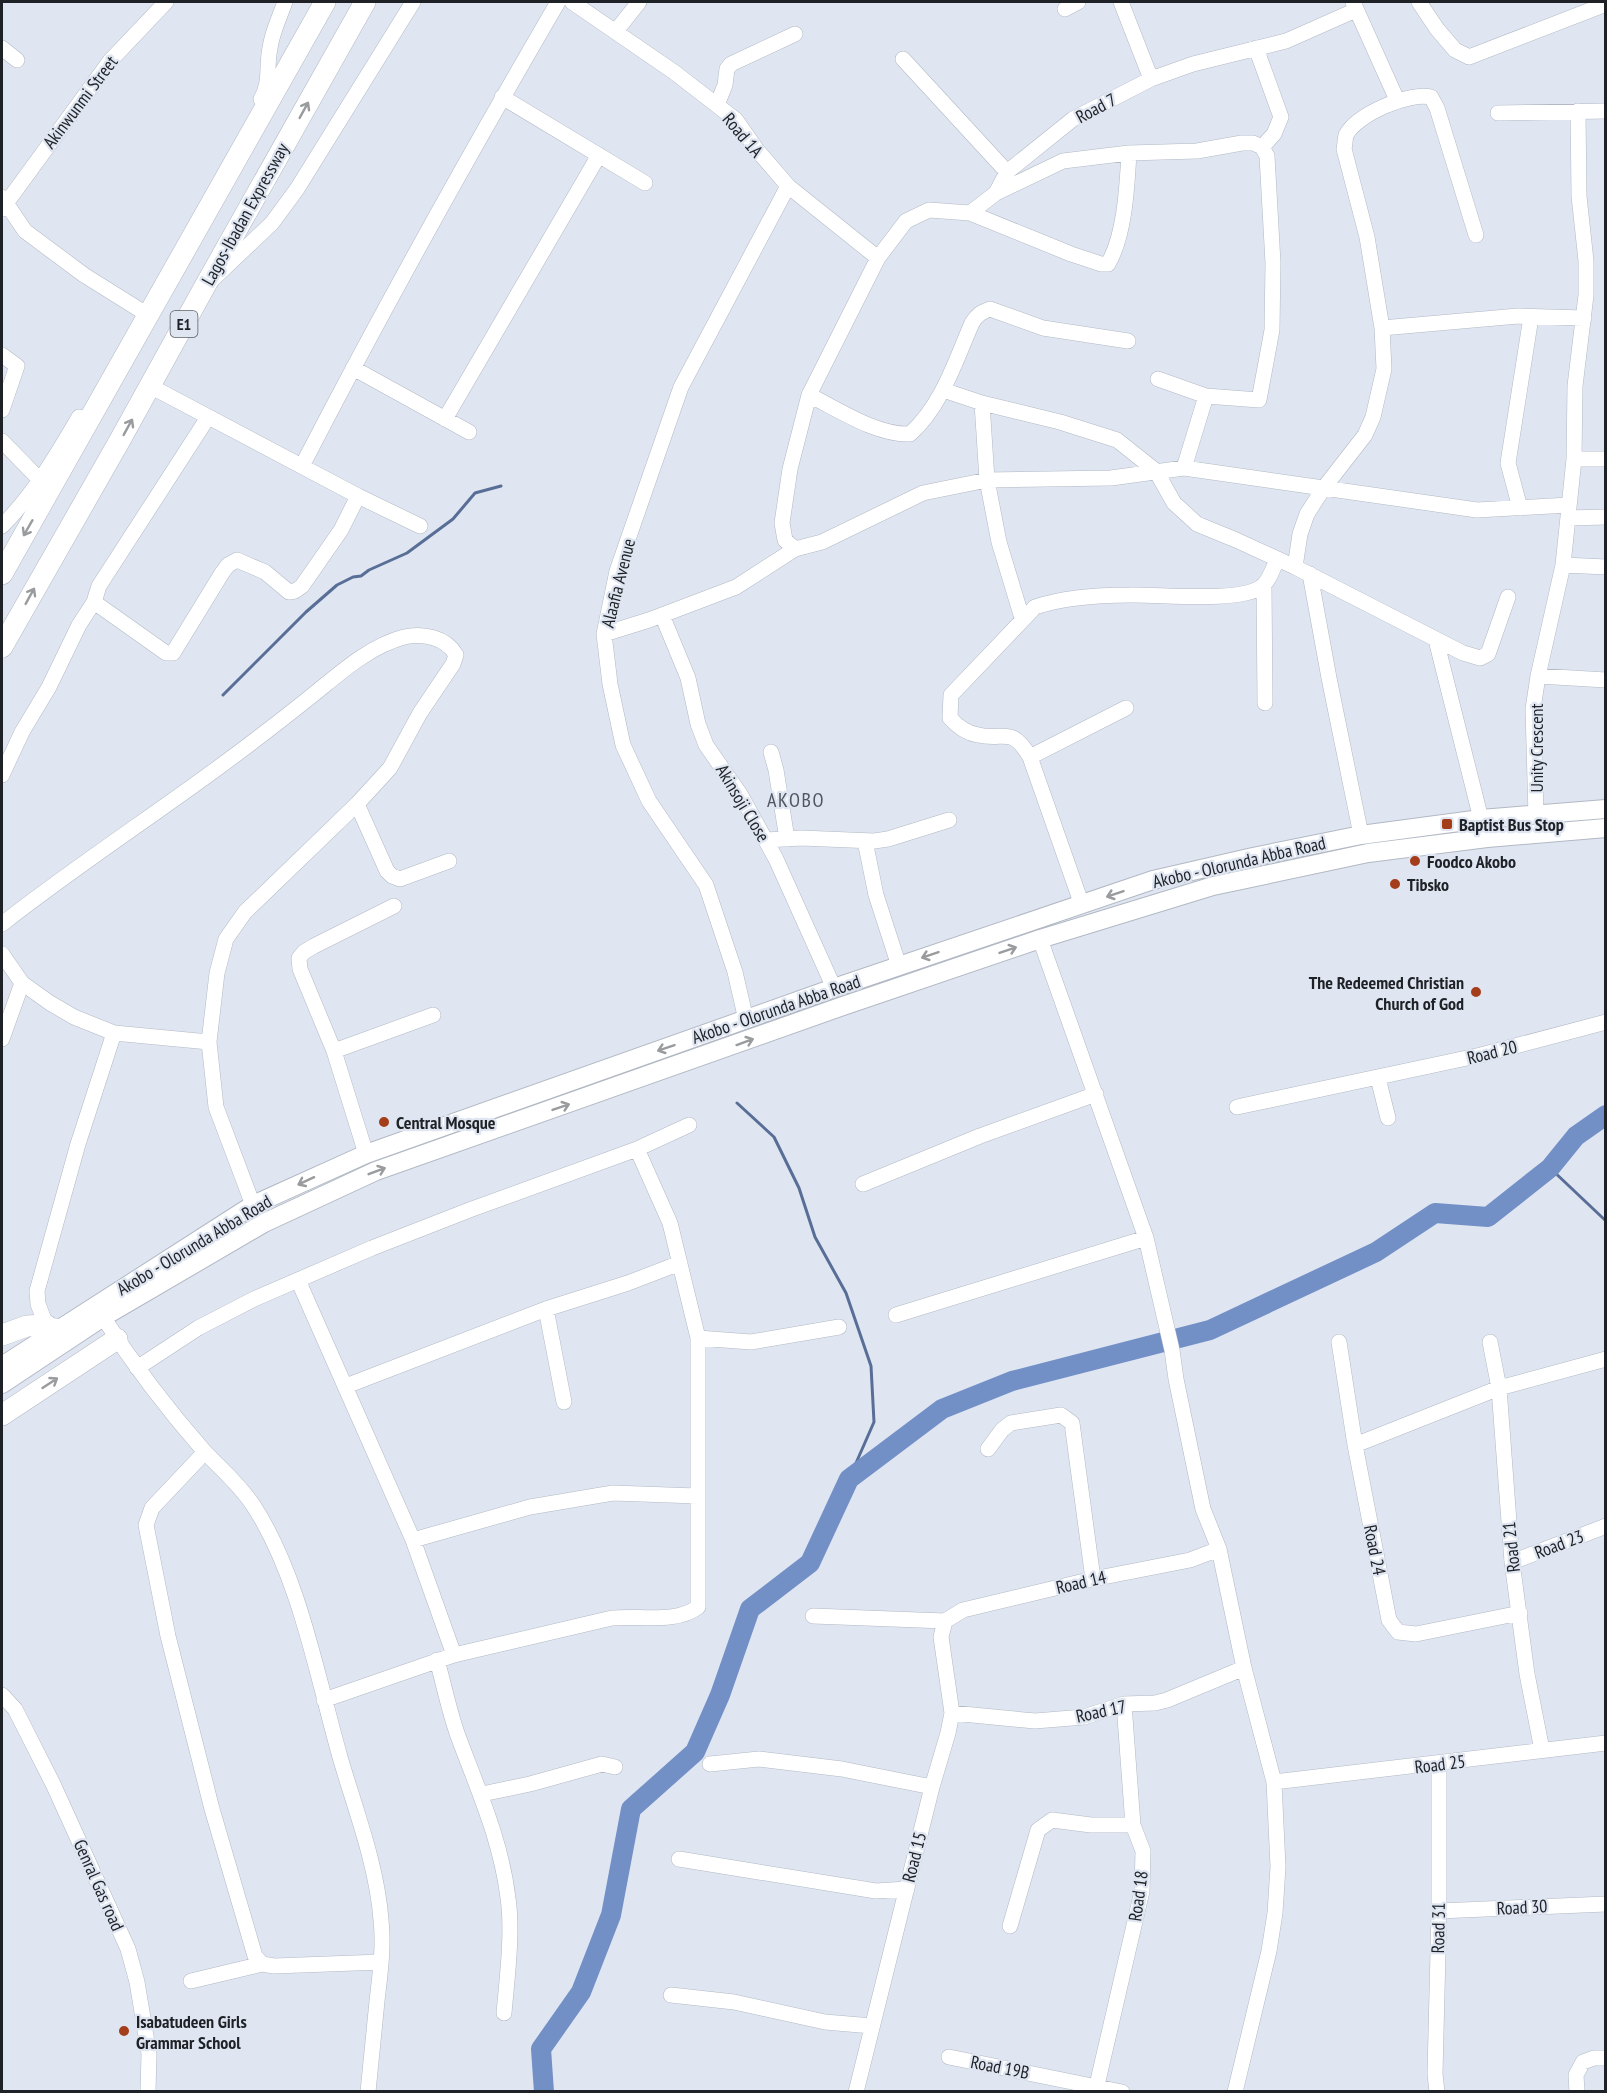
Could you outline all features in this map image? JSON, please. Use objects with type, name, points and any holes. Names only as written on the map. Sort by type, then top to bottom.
[{"type":"highway","name":"Lagos-Ibadan Expressway","points":[[2,574],[325,2]]},
{"type":"highway","name":"Lagos-Ibadan Expressway","points":[[2,647],[365,2]]},
{"type":"highway","points":[[2,1335],[27,1326],[55,1326]]},
{"type":"highway","points":[[2,1415],[117,1339]]},
{"type":"main road","name":"Akobo - Olorunda Abba Road","points":[[2,1366],[55,1326],[253,1205],[343,1164],[834,988],[1154,880],[1181,873],[1361,835],[1481,819],[1605,809]]},
{"type":"main road","name":"Akobo - Olorunda Abba Road","points":[[2,1384],[103,1317],[264,1223],[351,1182],[376,1171],[863,1000],[1040,939],[1213,886],[1368,853],[1487,838],[1605,828]]},
{"type":"main road","points":[[1401,830],[1404,849]]},
{"type":"main road","points":[[856,981],[863,1000]]},
{"type":"main road","points":[[343,1164],[351,1182]]},
{"type":"street","name":"Akinwunmi Street","points":[[3,203],[110,61],[166,2]]},
{"type":"street","points":[[2,526],[26,501],[52,463],[267,90],[270,46],[285,2]]},
{"type":"street","points":[[205,286],[272,223],[297,189],[412,2]]},
{"type":"street","points":[[302,466],[353,368],[502,97],[558,2]]},
{"type":"street","name":"Road 1A","points":[[572,2],[675,72],[736,120],[756,150],[788,186],[878,258]]},
{"type":"street","points":[[616,31],[639,2]]},
{"type":"street","points":[[1121,2],[1151,79]]},
{"type":"street","points":[[1419,2],[1455,50],[1469,57],[1605,4]]},
{"type":"street","points":[[1354,6],[1397,100]]},
{"type":"street","name":"Road 7","points":[[970,213],[996,193],[1007,172],[1072,119],[1151,79],[1193,64],[1286,41],[1354,6]]},
{"type":"street","points":[[717,105],[725,85],[727,69],[731,64],[795,34]]},
{"type":"street","points":[[2,48],[17,60]]},
{"type":"street","points":[[1257,48],[1281,117],[1274,134],[1262,147]]},
{"type":"street","points":[[903,59],[1007,172]]},
{"type":"street","points":[[1295,567],[1300,534],[1307,514],[1323,489],[1365,435],[1373,417],[1384,369],[1382,328],[1367,237],[1344,149],[1346,136],[1357,122],[1397,100],[1422,95],[1431,97],[1437,108],[1476,235]]},
{"type":"street","points":[[502,97],[645,183]]},
{"type":"street","points":[[1538,676],[1563,565],[1574,459],[1575,386],[1584,318],[1586,261],[1579,196],[1578,111]]},
{"type":"street","points":[[1498,113],[1605,111]]},
{"type":"street","points":[[996,193],[1063,161],[1129,153],[1197,151],[1242,143],[1253,143],[1262,147],[1267,156],[1273,263],[1272,330],[1259,400],[1206,396],[1158,379]]},
{"type":"street","points":[[795,549],[785,540],[782,524],[790,469],[809,395],[878,258],[906,221],[929,210],[970,213],[1071,254],[1101,264],[1108,264],[1113,256],[1126,204],[1129,153]]},
{"type":"street","points":[[445,419],[599,155]]},
{"type":"street","name":"Alaafia Avenue","points":[[746,1020],[735,972],[706,885],[649,801],[623,745],[610,684],[604,634],[617,571],[681,387],[788,186]]},
{"type":"street","points":[[3,203],[25,231],[84,275],[140,310]]},
{"type":"street","points":[[809,395],[894,435],[910,434],[923,423],[943,390],[977,315],[990,309],[1043,328],[1128,341]]},
{"type":"street","points":[[1382,328],[1531,316],[1584,318]]},
{"type":"street","points":[[1520,508],[1508,463],[1531,316]]},
{"type":"street","points":[[2,355],[17,366],[2,410]]},
{"type":"street","points":[[353,368],[469,432]]},
{"type":"street","points":[[150,386],[358,496],[420,526]]},
{"type":"street","points":[[943,390],[982,403],[1060,422],[1117,441],[1156,471],[1174,503],[1197,524],[1310,574],[1473,657],[1484,657],[1491,649],[1508,597]]},
{"type":"street","points":[[1184,468],[1206,396]]},
{"type":"street","points":[[982,403],[987,480],[999,542],[1022,618]]},
{"type":"street","points":[[2,775],[22,732],[49,687],[79,625],[94,602],[99,586],[209,418]]},
{"type":"street","points":[[2,441],[40,480]]},
{"type":"street","points":[[1574,459],[1605,459]]},
{"type":"street","points":[[604,634],[736,587],[795,549],[822,542],[923,493],[987,480],[1111,478],[1184,468],[1477,510],[1520,508],[1605,517]]},
{"type":"street","points":[[94,602],[166,652],[173,653],[222,573],[228,565],[237,560],[265,572],[289,592],[302,586],[340,530],[358,496]]},
{"type":"street","points":[[1265,703],[1264,586],[1277,560]]},
{"type":"street","points":[[1563,565],[1605,567]]},
{"type":"street","points":[[1310,574],[1361,835]]},
{"type":"street","points":[[1082,905],[1030,757],[1024,747],[1014,738],[1001,735],[978,736],[958,726],[950,718],[951,695],[1022,618],[1035,607],[1074,599],[1129,595],[1245,594],[1264,586]]},
{"type":"street","name":"Akinsoji Close","points":[[662,615],[688,678],[698,724],[706,745],[740,794],[766,840],[834,988]]},
{"type":"street","points":[[2,924],[219,767],[346,668],[370,652],[405,637],[422,636],[440,639],[452,647],[456,655],[453,664],[420,714],[390,768],[357,804],[245,912],[226,939],[217,973],[209,1042],[216,1107],[253,1205]]},
{"type":"street","points":[[1436,640],[1481,819]]},
{"type":"street","name":"Unity Crescent","points":[[1536,816],[1533,709],[1538,676],[1605,680]]},
{"type":"street","points":[[1030,757],[1126,708]]},
{"type":"street","points":[[771,752],[787,839]]},
{"type":"street","points":[[357,804],[387,871],[392,876],[400,879],[450,861]]},
{"type":"street","points":[[766,840],[865,841],[888,839],[949,820]]},
{"type":"street","points":[[865,841],[876,895],[899,966]]},
{"type":"street","points":[[366,1154],[334,1051],[300,969],[299,958],[314,946],[394,906]]},
{"type":"street","points":[[1040,939],[1146,1238],[1172,1350],[1203,1509],[1219,1549],[1244,1668],[1274,1782],[1278,1867],[1275,1913],[1269,1951],[1235,2091]]},
{"type":"street","points":[[2,954],[22,982],[74,1017],[114,1032],[209,1042]]},
{"type":"street","points":[[2,1039],[22,982]]},
{"type":"street","points":[[334,1051],[433,1015]]},
{"type":"street","name":"Road 20","points":[[1237,1107],[1481,1055],[1605,1022]]},
{"type":"street","points":[[55,1326],[38,1304],[37,1291],[78,1144],[114,1032]]},
{"type":"street","points":[[1378,1077],[1388,1118]]},
{"type":"street","points":[[863,1184],[980,1136],[1096,1094]]},
{"type":"street","points":[[137,1368],[174,1342],[223,1314],[298,1280],[372,1248],[637,1149],[689,1125]]},
{"type":"street","points":[[324,1700],[454,1655],[612,1618],[688,1615],[698,1607],[699,1338],[670,1222],[637,1149]]},
{"type":"street","points":[[896,1314],[1146,1238]]},
{"type":"street","points":[[346,1386],[546,1309],[619,1286],[680,1263]]},
{"type":"street","points":[[298,1280],[413,1540],[454,1655]]},
{"type":"street","points":[[546,1309],[564,1402]]},
{"type":"street","points":[[103,1317],[137,1368],[205,1452],[234,1480],[252,1504],[275,1545],[298,1605],[360,1823],[379,1899],[381,1962],[368,2091]]},
{"type":"street","points":[[699,1338],[751,1342],[839,1327]]},
{"type":"street","name":"Road 24","points":[[1339,1342],[1355,1445],[1389,1620],[1398,1632],[1416,1634],[1520,1613]]},
{"type":"street","name":"Road 21","points":[[1490,1342],[1499,1388],[1512,1562],[1527,1674],[1542,1750]]},
{"type":"street","points":[[1355,1445],[1499,1388],[1605,1359]]},
{"type":"street","points":[[988,1449],[1002,1430],[1011,1424],[1061,1415],[1072,1423],[1093,1579]]},
{"type":"street","points":[[205,1452],[152,1509],[146,1525],[168,1636],[212,1809],[255,1956],[262,1964]]},
{"type":"street","points":[[413,1540],[530,1507],[613,1493],[697,1496]]},
{"type":"street","name":"Road 23","points":[[1512,1562],[1605,1526]]},
{"type":"street","name":"Road 14","points":[[945,1621],[963,1610],[1093,1579],[1190,1560],[1219,1549]]},
{"type":"street","points":[[813,1616],[945,1621]]},
{"type":"street","name":"Road 15","points":[[856,2091],[952,1713],[941,1637],[945,1621]]},
{"type":"street","points":[[437,1660],[458,1734],[482,1794],[501,1858],[509,1901],[504,2013]]},
{"type":"street","name":"Road 17","points":[[952,1713],[1035,1721],[1084,1717],[1124,1704],[1155,1703],[1167,1700],[1244,1668]]},
{"type":"street","name":"Genral Gas road","points":[[2,1695],[15,1709],[53,1784],[128,1949],[137,1982],[148,2054],[148,2091]]},
{"type":"street","name":"Road 18","points":[[1097,2085],[1142,1891],[1143,1851],[1133,1825],[1124,1704]]},
{"type":"street","name":"Road 25","points":[[1274,1782],[1605,1743]]},
{"type":"street","points":[[710,1764],[759,1759],[842,1769],[932,1787]]},
{"type":"street","points":[[482,1794],[530,1784],[602,1764],[615,1767]]},
{"type":"street","name":"Road 31","points":[[1437,2091],[1435,2074],[1439,1911],[1439,1764]]},
{"type":"street","points":[[1010,1926],[1038,1830],[1052,1820],[1091,1826],[1133,1825]]},
{"type":"street","points":[[679,1859],[876,1891],[907,1889]]},
{"type":"street","name":"Road 30","points":[[1439,1911],[1605,1904]]},
{"type":"street","points":[[191,1981],[262,1964],[274,1966],[381,1962]]},
{"type":"street","points":[[671,1995],[734,2002],[825,2022],[872,2025]]},
{"type":"street","name":"Road 19B","points":[[949,2057],[1122,2091]]},
{"type":"street","points":[[1577,2091],[1576,2075],[1583,2062],[1594,2058],[1605,2058]]},
{"type":"waterway","points":[[223,695],[306,612],[337,585],[407,553],[453,519],[475,493],[501,486]]},
{"type":"waterway","points":[[737,1103],[774,1137],[799,1188],[815,1237],[846,1293],[871,1366],[874,1422],[849,1479]]},
{"type":"waterway","points":[[544,2092],[541,2049],[581,1992],[611,1915],[631,1809],[695,1752],[720,1695],[750,1609],[810,1563],[849,1479],[942,1409],[1012,1381],[1210,1330],[1376,1252],[1435,1213],[1488,1217],[1550,1168],[1576,1136],[1606,1115]]},
{"type":"waterway","points":[[1550,1168],[1606,1221]]},
{"type":"place","name":"Baptist Bus Stop","points":[[1447,824]]},
{"type":"place","name":"Foodco Akobo","points":[[1415,861]]},
{"type":"place","name":"Tibsko","points":[[1395,884]]},
{"type":"place","name":"The Redeemed Christian Church of God","points":[[1476,992]]},
{"type":"place","name":"Central Mosque","points":[[384,1122]]},
{"type":"place","name":"Isabatudeen Girls Grammar School","points":[[124,2031]]},
{"type":"district","name":"AKOBO","points":[[796,800]]}]
